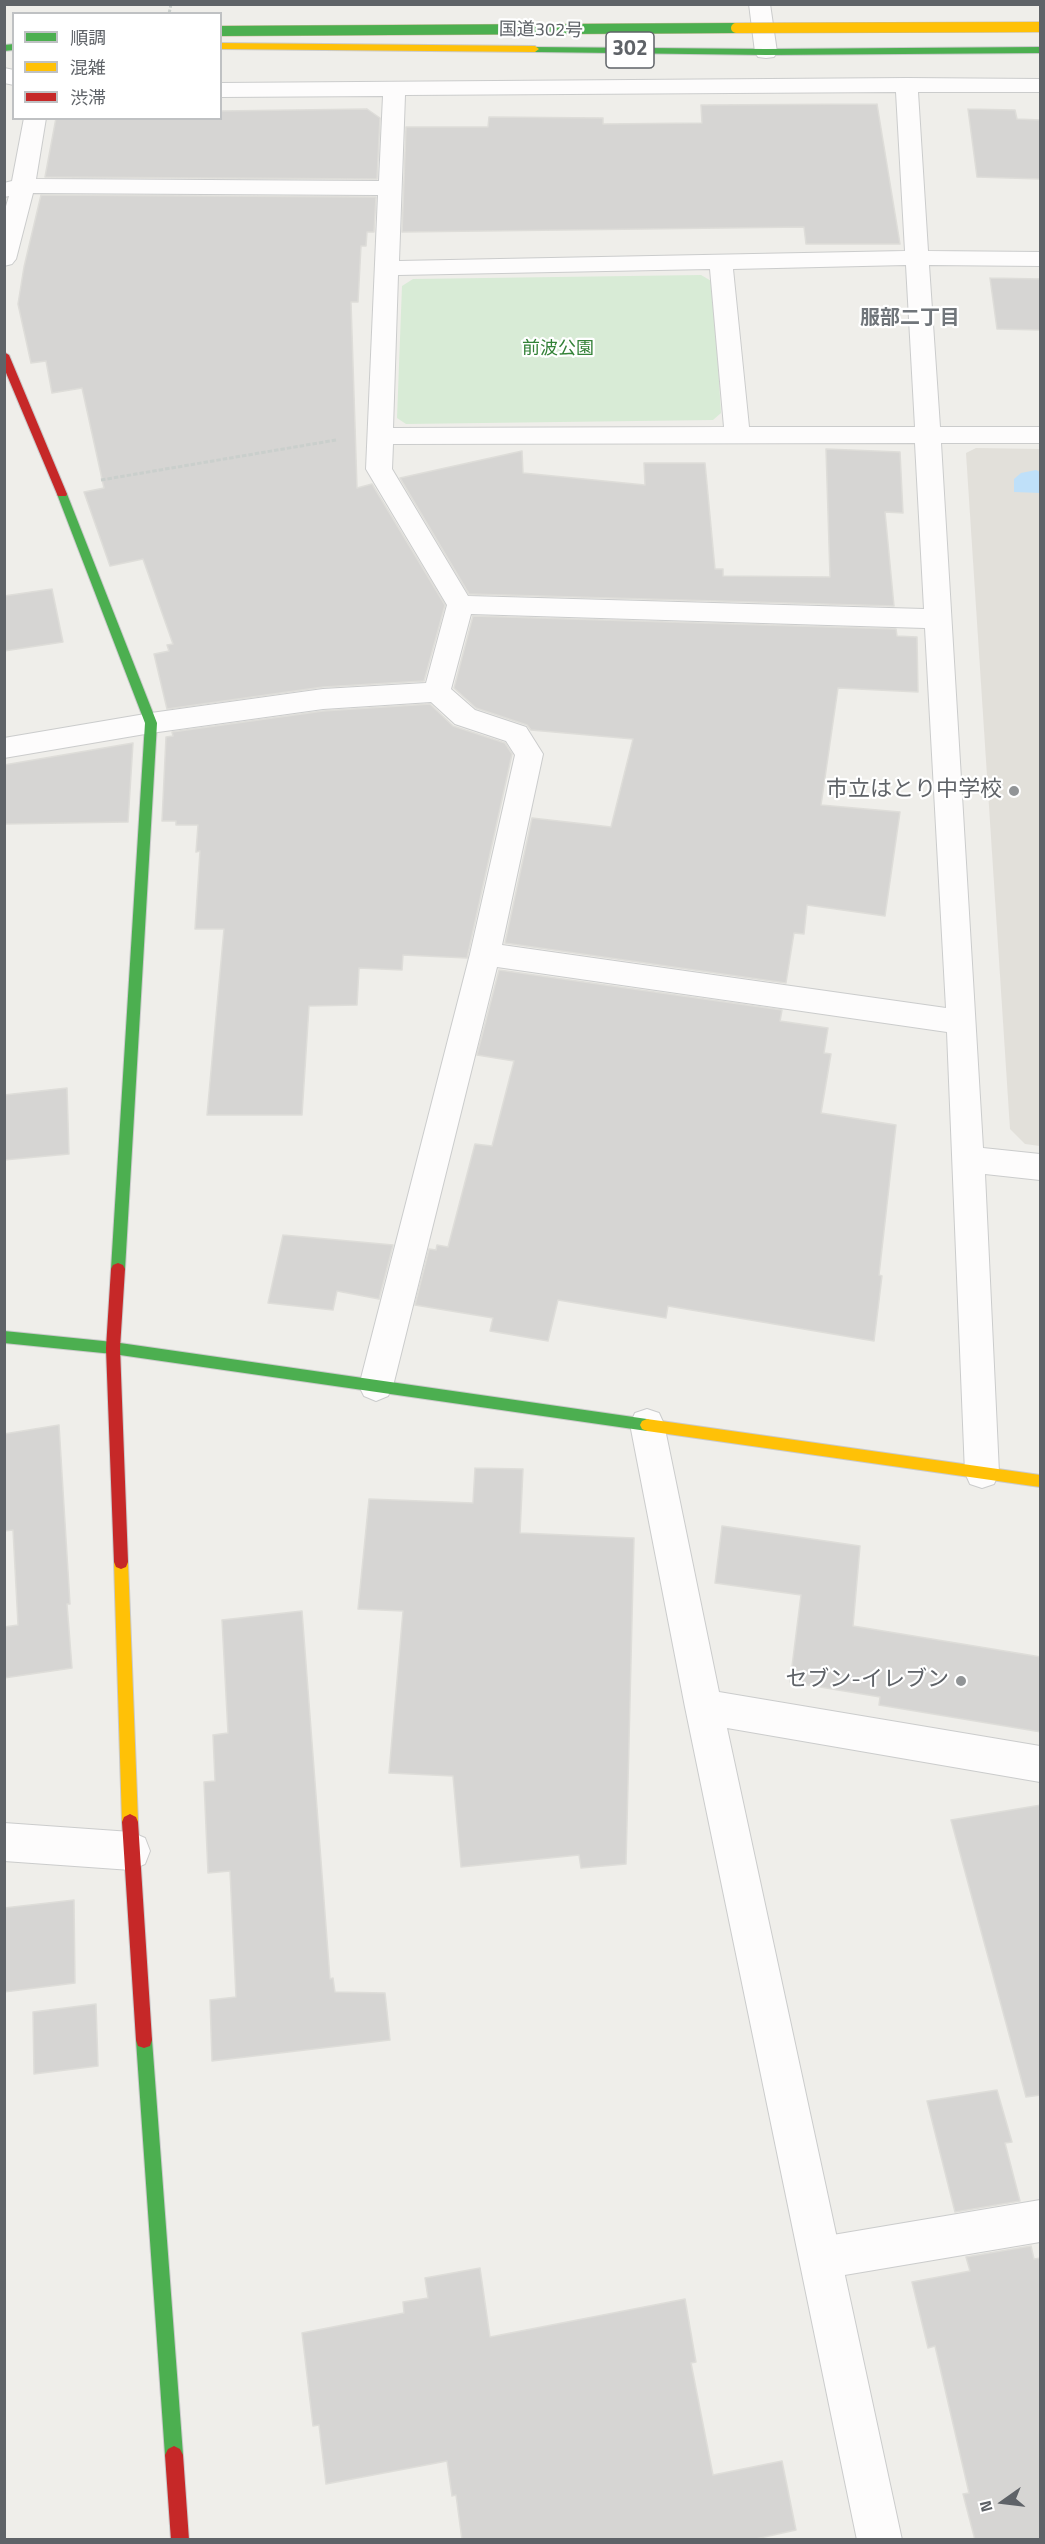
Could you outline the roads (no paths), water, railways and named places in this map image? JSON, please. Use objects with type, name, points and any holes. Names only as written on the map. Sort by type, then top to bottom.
[{"type":"main road","points":[[222,31],[1041,27]]},
{"type":"main road","name":"国道302号","points":[[222,46],[766,52],[1041,50]]},
{"type":"main road","points":[[4,356],[59,487],[151,723],[113,1348],[132,1851],[180,2540]]},
{"type":"main road","points":[[4,1337],[113,1348],[1041,1481]]},
{"type":"street","points":[[759,4],[766,52]]},
{"type":"street","points":[[907,85],[962,1022],[982,1473]]},
{"type":"street","points":[[222,90],[1041,85]]},
{"type":"street","points":[[394,88],[379,469],[460,605],[437,692]]},
{"type":"street","points":[[4,259],[14,188],[34,120]]},
{"type":"street","points":[[14,188],[390,189]]},
{"type":"street","points":[[387,268],[918,258],[1041,259]]},
{"type":"street","points":[[721,262],[737,434]]},
{"type":"street","points":[[382,434],[929,433],[1041,435]]},
{"type":"street","points":[[460,605],[939,619]]},
{"type":"street","points":[[4,748],[151,723],[323,699],[437,692],[465,717],[516,734],[529,754],[485,954],[376,1386]]},
{"type":"street","points":[[485,954],[962,1022]]},
{"type":"street","points":[[969,1159],[1041,1167]]},
{"type":"street","points":[[647,1424],[704,1707],[880,2540]]},
{"type":"street","points":[[704,1707],[1041,1764]]},
{"type":"street","points":[[4,1842],[132,1851]]},
{"type":"street","points":[[821,2258],[1041,2221]]},
{"type":"water","points":[[1036,470],[1040,472],[1040,493],[1014,492],[1014,479],[1021,473]]},
{"type":"place","name":"市立はとり中学校","points":[[1014,791]]},
{"type":"place","name":"セブン-イレブン","points":[[961,1681]]},
{"type":"district","name":"服部二丁目","points":[[910,319]]},
{"type":"park label","name":"前波公園","points":[[558,350]]}]
